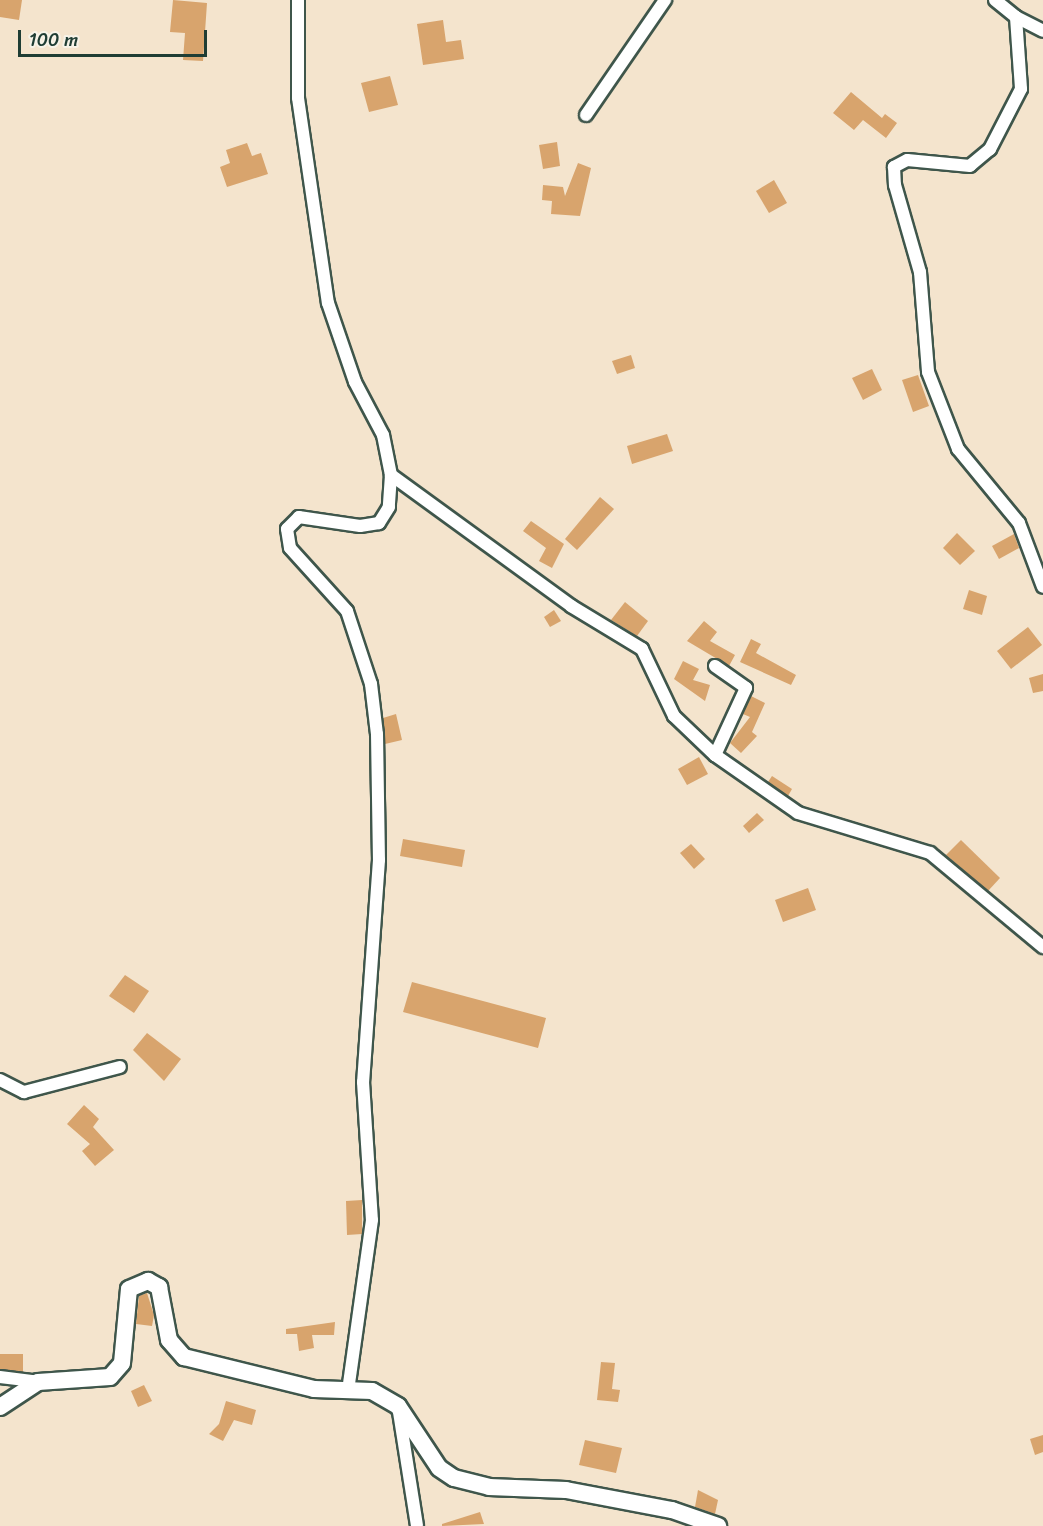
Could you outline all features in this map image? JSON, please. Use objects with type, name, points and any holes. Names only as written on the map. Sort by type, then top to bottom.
[{"type":"street","points":[[298,0],[297,98],[328,303],[355,382],[383,435],[391,475],[389,507],[379,524],[360,526],[300,517],[287,529],[290,548],[332,591],[351,621],[370,684],[377,734],[379,860],[363,1082],[372,1220],[348,1390]]},
{"type":"street","points":[[586,115],[665,0]]},
{"type":"street","points":[[995,0],[1016,17],[1043,31]]},
{"type":"street","points":[[1016,17],[1021,89],[990,149],[970,166],[907,160],[894,167],[895,185],[920,272],[928,372],[958,449],[1019,523],[1043,587]]},
{"type":"street","points":[[391,475],[571,606],[642,649],[674,716],[715,755],[798,813],[930,853],[1043,947]]},
{"type":"street","points":[[715,666],[746,688],[715,755]]},
{"type":"street","points":[[0,1080],[24,1092],[120,1067]]},
{"type":"street","points":[[0,1377],[38,1382],[110,1377],[122,1363],[129,1289],[148,1281],[159,1287],[169,1340],[184,1358],[314,1389],[372,1391],[398,1406],[439,1468],[461,1481],[566,1490],[672,1510],[718,1526]]},
{"type":"street","points":[[0,1407],[38,1382]]},
{"type":"street","points":[[398,1406],[417,1526]]},
{"type":"building","points":[[0,0],[22,0],[19,20],[0,17]]},
{"type":"building","points":[[173,0],[207,3],[203,61],[183,60],[185,33],[170,32]]},
{"type":"building","points":[[443,20],[446,42],[461,40],[464,59],[423,65],[417,24]]},
{"type":"building","points":[[390,76],[398,105],[369,112],[361,83]]},
{"type":"building","points":[[851,92],[882,118],[885,114],[897,123],[886,138],[863,120],[854,130],[833,113]]},
{"type":"building","points":[[557,142],[560,166],[543,169],[539,145]]},
{"type":"building","points":[[247,143],[252,156],[261,153],[268,174],[227,187],[220,167],[230,163],[226,150]]},
{"type":"building","points":[[578,163],[591,168],[580,216],[551,214],[552,201],[542,200],[543,185],[563,187],[565,196]]},
{"type":"building","points":[[774,180],[787,203],[769,213],[756,191]]},
{"type":"building","points":[[631,355],[635,368],[617,374],[612,361]]},
{"type":"building","points":[[872,369],[882,390],[863,400],[852,378]]},
{"type":"building","points":[[918,375],[929,406],[913,412],[902,380]]},
{"type":"building","points":[[667,434],[673,451],[632,464],[627,446]]},
{"type":"building","points":[[600,497],[614,509],[577,550],[565,539]]},
{"type":"building","points":[[531,521],[564,544],[552,568],[539,561],[546,548],[523,531]]},
{"type":"building","points":[[957,533],[975,551],[960,565],[943,548]]},
{"type":"building","points":[[1014,534],[1019,548],[999,559],[992,546]]},
{"type":"building","points":[[969,590],[987,596],[982,615],[963,609]]},
{"type":"building","points":[[625,602],[648,621],[637,636],[611,620]]},
{"type":"building","points":[[554,610],[561,621],[550,627],[544,617]]},
{"type":"building","points":[[704,621],[717,632],[710,641],[735,655],[729,666],[687,641]]},
{"type":"building","points":[[1028,627],[1042,645],[1011,669],[997,651]]},
{"type":"building","points":[[751,639],[761,644],[756,653],[796,675],[791,685],[740,662]]},
{"type":"building","points":[[683,661],[699,669],[693,680],[710,685],[705,701],[674,679]]},
{"type":"building","points":[[1043,674],[1043,691],[1033,693],[1029,678]]},
{"type":"building","points":[[751,696],[765,703],[752,732],[757,736],[741,753],[730,743],[750,717],[743,714]]},
{"type":"building","points":[[396,714],[402,740],[385,744],[383,718]]},
{"type":"building","points":[[699,757],[708,774],[687,785],[678,769]]},
{"type":"building","points":[[772,776],[792,789],[788,796],[768,782]]},
{"type":"building","points":[[757,813],[764,820],[749,833],[743,826]]},
{"type":"building","points":[[403,839],[465,850],[462,867],[400,856]]},
{"type":"building","points":[[961,840],[1000,878],[988,891],[946,855]]},
{"type":"building","points":[[691,844],[705,859],[694,869],[680,853]]},
{"type":"building","points":[[808,888],[816,910],[783,922],[775,900]]},
{"type":"building","points":[[125,975],[149,991],[134,1013],[109,996]]},
{"type":"building","points":[[412,982],[546,1018],[538,1048],[403,1012]]},
{"type":"building","points":[[147,1033],[181,1059],[164,1081],[133,1050]]},
{"type":"building","points":[[84,1105],[99,1119],[93,1127],[114,1150],[95,1166],[82,1151],[90,1144],[67,1124]]},
{"type":"building","points":[[362,1200],[362,1234],[347,1235],[346,1201]]},
{"type":"building","points":[[147,1293],[154,1315],[152,1326],[136,1324],[139,1296]]},
{"type":"building","points":[[335,1322],[334,1335],[312,1335],[314,1348],[299,1351],[297,1334],[286,1334],[286,1329]]},
{"type":"building","points":[[0,1354],[23,1354],[23,1372],[0,1369]]},
{"type":"building","points":[[601,1362],[615,1363],[612,1389],[620,1390],[618,1402],[597,1400]]},
{"type":"building","points":[[144,1385],[152,1401],[138,1407],[131,1391]]},
{"type":"building","points":[[226,1401],[256,1410],[252,1425],[234,1420],[223,1441],[209,1434],[219,1424]]},
{"type":"building","points":[[1043,1435],[1043,1452],[1035,1455],[1030,1439]]},
{"type":"building","points":[[585,1440],[622,1448],[616,1473],[579,1465]]},
{"type":"building","points":[[698,1490],[718,1500],[715,1514],[695,1507]]},
{"type":"building","points":[[480,1512],[484,1524],[442,1526],[442,1524]]}]
